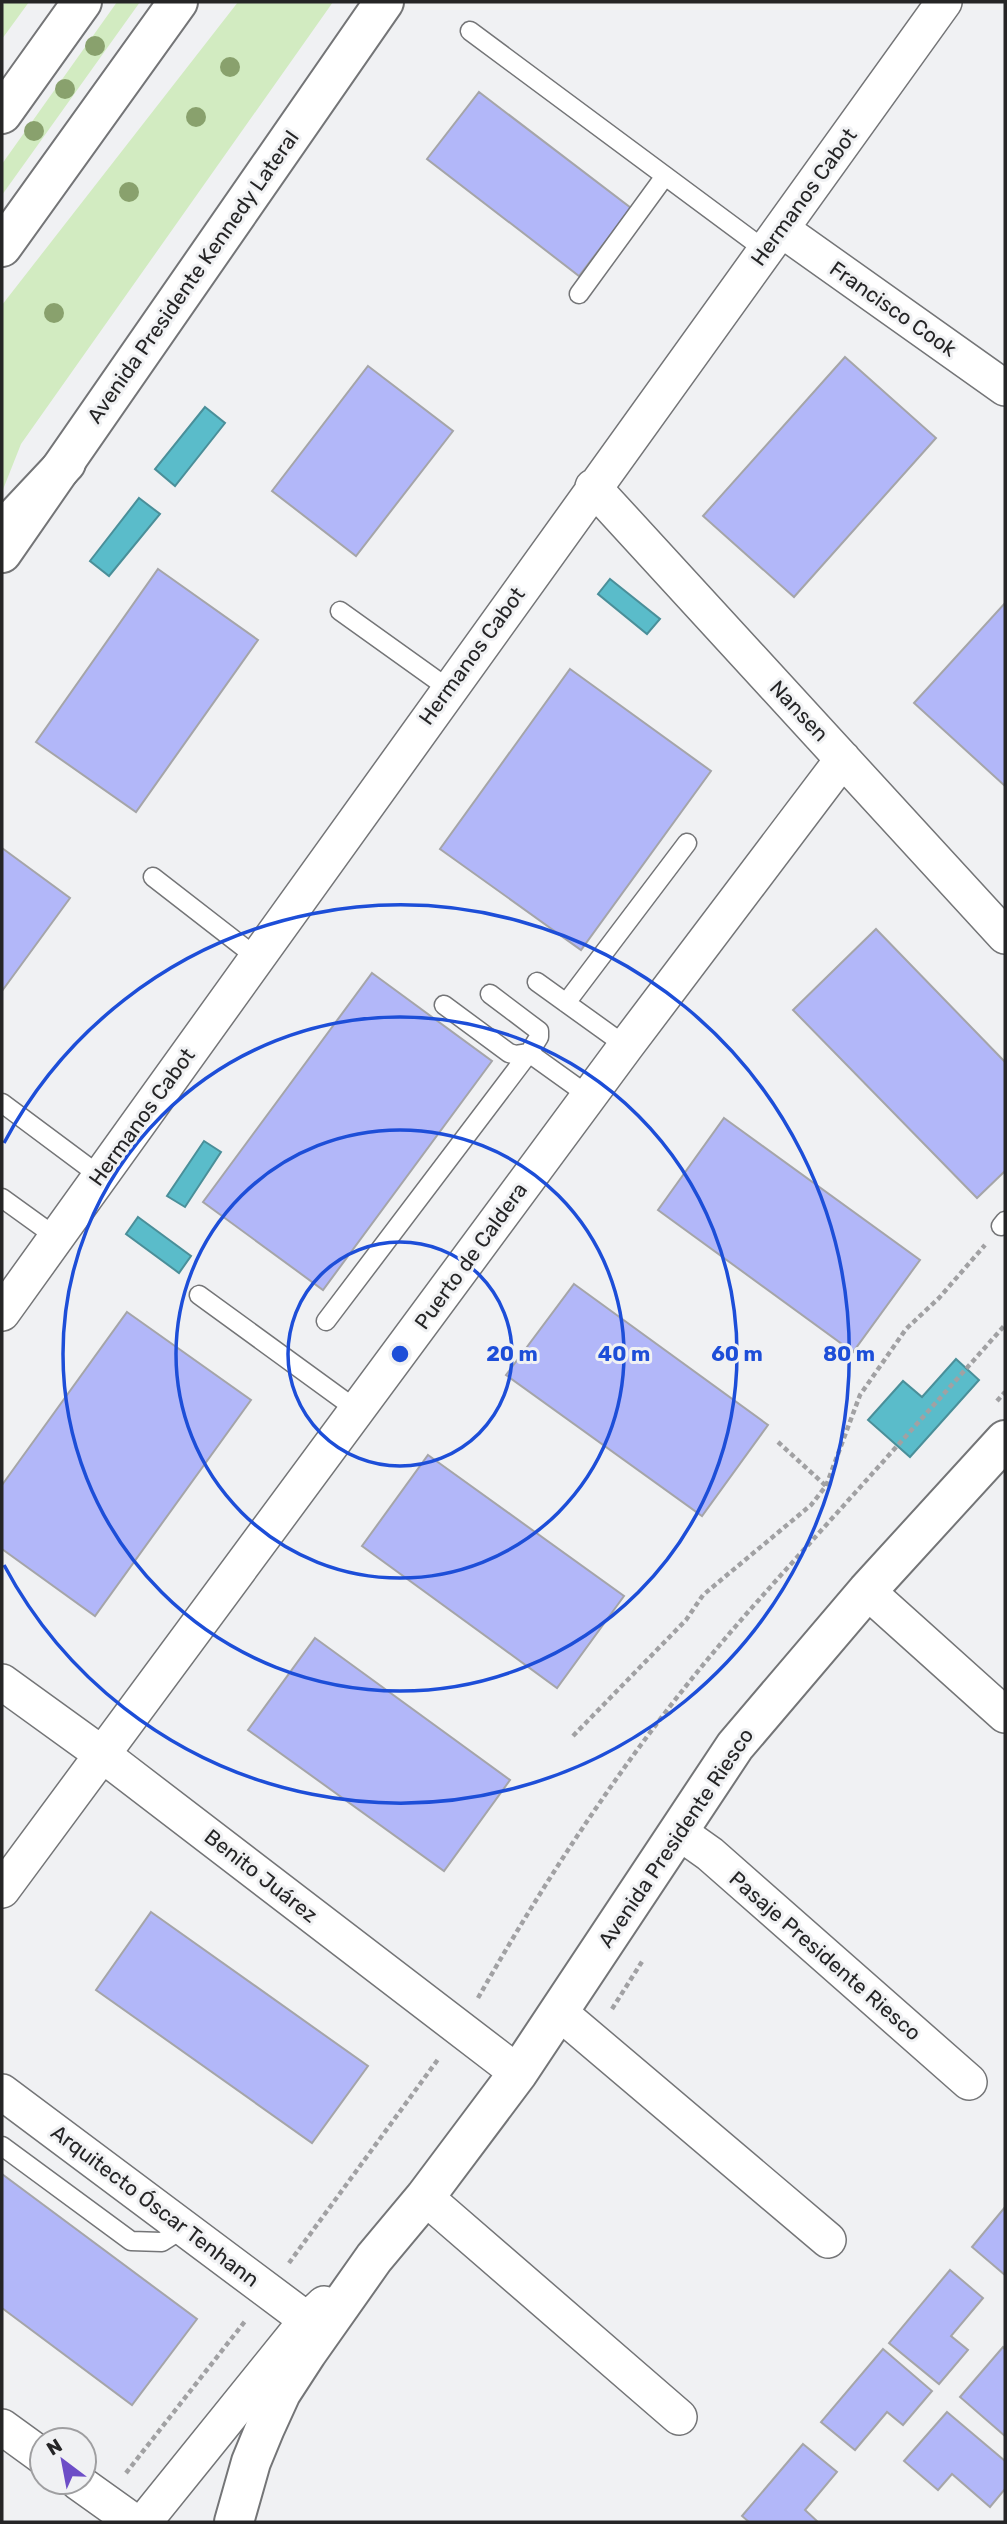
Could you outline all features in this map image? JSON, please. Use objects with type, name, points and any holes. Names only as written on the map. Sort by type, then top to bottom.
[{"type":"main road","points":[[2,114],[82,2]]},
{"type":"main road","points":[[2,247],[178,2]]},
{"type":"main road","name":"Avenida Presidente Kennedy Lateral","points":[[2,553],[384,2]]},
{"type":"main road","points":[[2,531],[66,463]]},
{"type":"main road","name":"Avenida Presidente Riesco","points":[[234,2522],[251,2462],[281,2393],[374,2258],[425,2197],[518,2073],[735,1746],[867,1591],[1005,1440]]},
{"type":"street","name":"Hermanos Cabot","points":[[2,1313],[944,2]]},
{"type":"street","name":"Francisco Cook","points":[[773,239],[1005,388]]},
{"type":"street","name":"Nansen","points":[[593,487],[1005,936]]},
{"type":"street","name":"Puerto de Caldera","points":[[2,1891],[626,1046],[843,759]]},
{"type":"street","points":[[867,1591],[1005,1715]]},
{"type":"street","name":"Benito Juárez","points":[[2,1682],[103,1755],[518,2073]]},
{"type":"street","name":"Pasaje Presidente Riesco","points":[[679,1832],[710,1854],[969,2082]]},
{"type":"street","points":[[559,2012],[828,2240]]},
{"type":"street","name":"Arquitecto Óscar Tenhann","points":[[3,2096],[307,2320]]},
{"type":"street","points":[[425,2197],[679,2417]]},
{"type":"street","name":"Avenida Presidente Riesco","points":[[144,2522],[307,2320],[374,2258]]},
{"type":"street","points":[[2,2427],[28,2446]]},
{"type":"street","points":[[98,2496],[134,2522]]},
{"type":"lane","points":[[470,31],[665,176],[773,239]]},
{"type":"lane","points":[[579,294],[665,176]]},
{"type":"lane","points":[[341,611],[449,689]]},
{"type":"lane","points":[[566,1003],[687,843]]},
{"type":"lane","points":[[153,877],[256,957]]},
{"type":"lane","points":[[537,982],[626,1046]]},
{"type":"lane","points":[[327,1321],[539,1037],[539,1031],[490,994]]},
{"type":"lane","points":[[444,1005],[509,1053],[528,1053],[589,1096]]},
{"type":"lane","points":[[2,1103],[100,1176]]},
{"type":"lane","points":[[2,1198],[56,1237]]},
{"type":"lane","points":[[199,1295],[357,1410]]},
{"type":"lane","points":[[2,2146],[131,2241],[162,2242],[184,2228]]},
{"type":"path","points":[[573,1736],[686,1620],[703,1595],[811,1505],[826,1486],[860,1395],[906,1329],[939,1298],[1003,1223]]},
{"type":"path","points":[[98,2483],[269,2290],[460,2029],[512,1938],[567,1851],[626,1765],[686,1686],[749,1610],[1005,1325]]},
{"type":"path","points":[[778,1442],[826,1486]]},
{"type":"green space","points":[[5,2],[29,2],[2,39],[2,6]]},
{"type":"green space","points":[[117,2],[140,2],[2,195],[2,164]]},
{"type":"green space","points":[[238,2],[333,2],[21,444],[2,492],[2,305]]},
{"type":"water","points":[[205,407],[225,423],[175,486],[155,469]]},
{"type":"water","points":[[139,498],[160,514],[109,576],[90,561]]},
{"type":"water","points":[[610,579],[660,619],[647,634],[598,594]]},
{"type":"water","points":[[204,1141],[221,1152],[185,1207],[167,1196]]},
{"type":"water","points":[[138,1217],[191,1256],[179,1273],[126,1234]]},
{"type":"water","points":[[956,1359],[979,1380],[910,1457],[868,1420],[903,1381],[922,1397]]},
{"type":"building","points":[[479,92],[631,208],[579,276],[427,159]]},
{"type":"building","points":[[845,357],[936,438],[794,597],[703,516]]},
{"type":"building","points":[[368,366],[453,431],[356,556],[272,491]]},
{"type":"building","points":[[158,569],[258,640],[136,812],[36,742]]},
{"type":"building","points":[[1005,603],[1005,786],[914,703]]},
{"type":"building","points":[[570,669],[711,771],[581,950],[440,849]]},
{"type":"building","points":[[2,848],[70,898],[2,991]]},
{"type":"building","points":[[876,929],[1005,1062],[1005,1171],[977,1198],[793,1010]]},
{"type":"building","points":[[372,973],[492,1061],[323,1290],[203,1202]]},
{"type":"building","points":[[724,1118],[920,1260],[853,1352],[658,1210]]},
{"type":"building","points":[[574,1284],[768,1425],[702,1516],[506,1375]]},
{"type":"building","points":[[127,1312],[251,1400],[95,1616],[2,1549],[2,1485]]},
{"type":"building","points":[[428,1455],[624,1596],[557,1688],[362,1546]]},
{"type":"building","points":[[315,1638],[510,1780],[444,1871],[248,1730]]},
{"type":"building","points":[[151,1912],[368,2066],[312,2143],[96,1990]]},
{"type":"building","points":[[2,2174],[197,2319],[132,2405],[2,2308]]},
{"type":"building","points":[[1005,2207],[1005,2275],[972,2247]]},
{"type":"building","points":[[950,2270],[983,2298],[951,2336],[968,2350],[939,2384],[889,2343]]},
{"type":"building","points":[[1003,2347],[1005,2349],[1005,2436],[960,2397]]},
{"type":"building","points":[[883,2349],[932,2391],[903,2425],[887,2412],[855,2450],[821,2422]]},
{"type":"building","points":[[947,2412],[1005,2461],[1005,2489],[990,2507],[952,2474],[938,2490],[904,2461]]},
{"type":"building","points":[[803,2444],[837,2472],[805,2510],[818,2522],[749,2522],[742,2516]]}]
